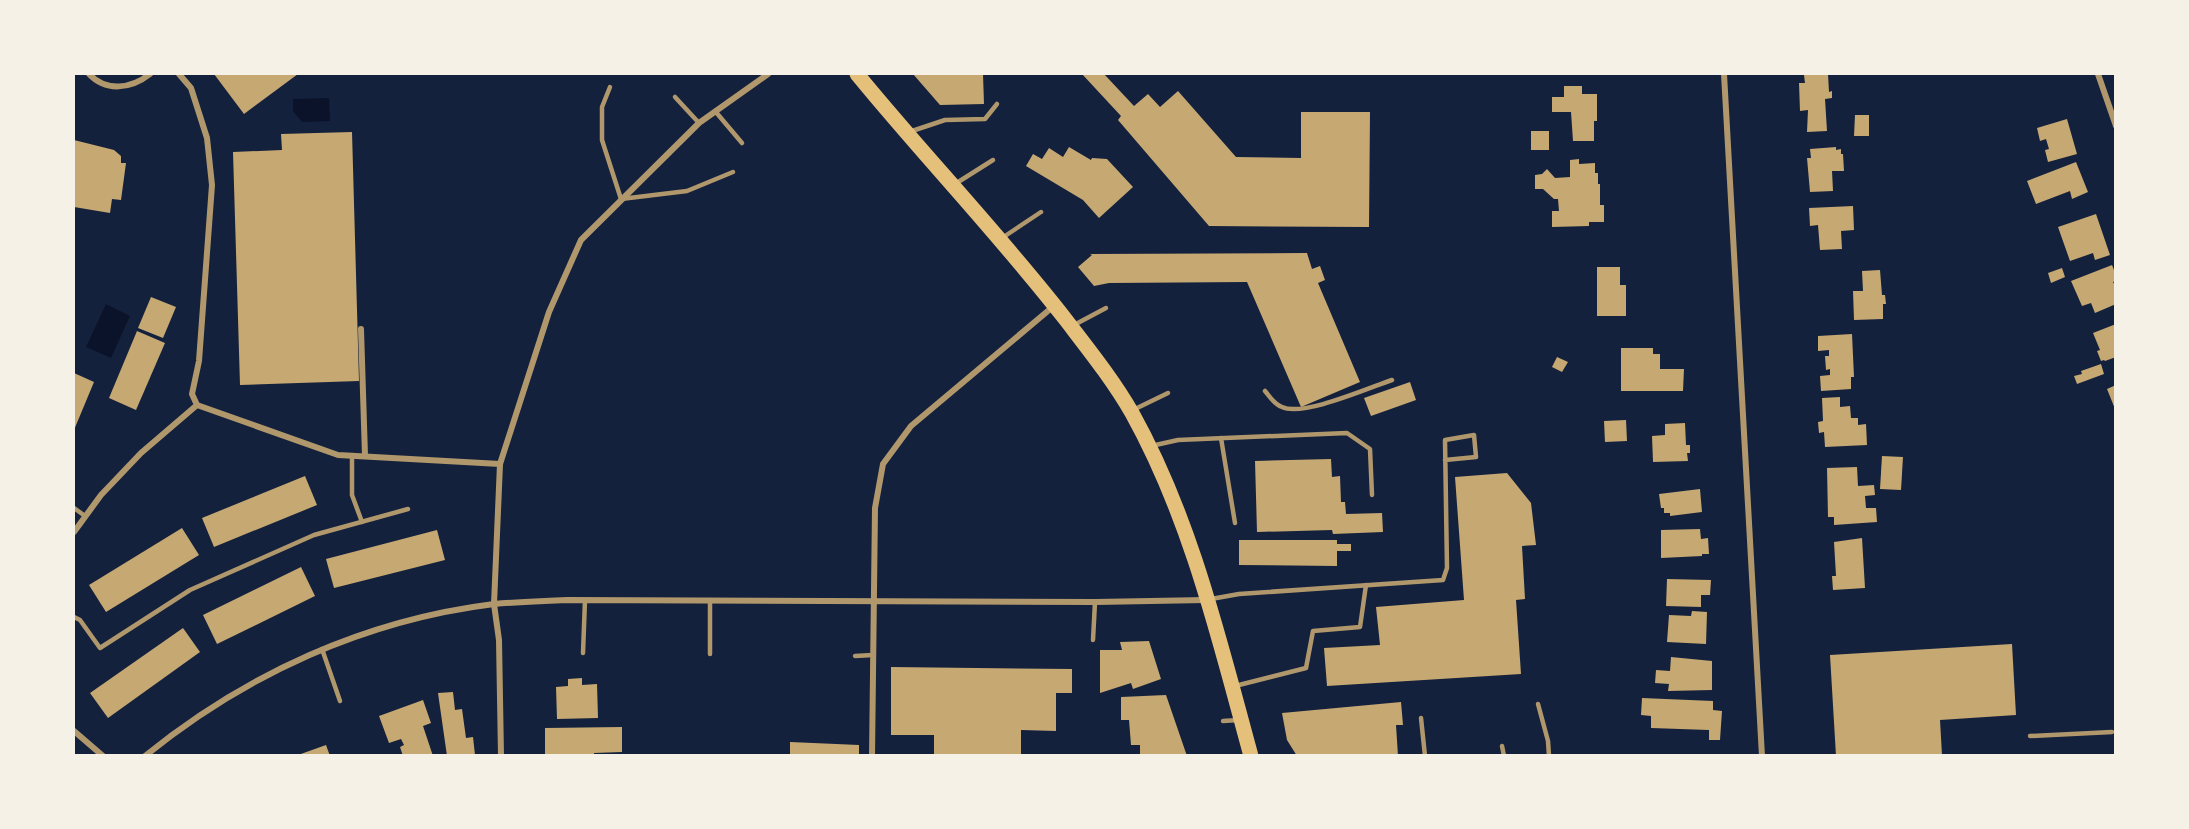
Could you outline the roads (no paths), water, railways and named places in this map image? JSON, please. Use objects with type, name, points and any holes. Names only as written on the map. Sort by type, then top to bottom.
[{"type":"main road","points":[[857,74],[1054,305],[1104,370],[1131,411],[1181,520],[1208,600],[1251,756]]},
{"type":"street","points":[[89,74],[96,81],[117,88],[142,80],[150,74]]},
{"type":"street","points":[[179,74],[191,88],[207,138],[212,186],[200,362],[192,394],[197,405],[338,455],[500,464]]},
{"type":"street","points":[[501,756],[499,640],[495,604],[500,464],[549,312],[581,240],[699,123],[768,74]]},
{"type":"street","points":[[1724,74],[1762,756]]},
{"type":"street","points":[[2098,74],[2115,126]]},
{"type":"street","points":[[872,756],[875,508],[883,464],[911,426],[1054,305]]},
{"type":"street","points":[[361,329],[365,456]]},
{"type":"street","points":[[74,532],[101,495],[141,453],[197,405]]},
{"type":"street","points":[[145,756],[179,728],[217,703],[266,674],[322,649],[405,621],[495,604],[585,600],[1095,602],[1208,600]]},
{"type":"street","points":[[74,731],[103,756]]},
{"type":"lane","points":[[610,87],[602,107],[602,140],[621,200],[687,191],[733,172]]},
{"type":"lane","points":[[675,97],[699,123]]},
{"type":"lane","points":[[906,133],[945,120],[985,119],[998,104]]},
{"type":"lane","points":[[715,111],[742,142]]},
{"type":"lane","points":[[952,186],[993,160]]},
{"type":"lane","points":[[999,240],[1041,212]]},
{"type":"lane","points":[[1071,327],[1106,308]]},
{"type":"lane","points":[[1265,391],[1274,402],[1283,408],[1304,410],[1392,380]]},
{"type":"lane","points":[[1131,411],[1168,393]]},
{"type":"lane","points":[[1149,446],[1178,440],[1347,433],[1370,449],[1372,495]]},
{"type":"lane","points":[[1208,600],[1239,594],[1443,580],[1447,568],[1445,460],[1445,440],[1474,435],[1476,457],[1445,460]]},
{"type":"lane","points":[[1221,438],[1235,524]]},
{"type":"lane","points":[[352,455],[352,495],[362,522]]},
{"type":"lane","points":[[74,508],[85,516]]},
{"type":"lane","points":[[74,617],[80,620],[100,648],[190,590],[314,535],[408,509]]},
{"type":"lane","points":[[1232,686],[1306,668],[1313,631],[1360,627],[1366,585]]},
{"type":"lane","points":[[584,653],[585,600]]},
{"type":"lane","points":[[710,600],[710,654]]},
{"type":"lane","points":[[1093,640],[1095,602]]},
{"type":"lane","points":[[322,649],[340,701]]},
{"type":"lane","points":[[855,656],[873,655]]},
{"type":"lane","points":[[1538,704],[1550,756]]},
{"type":"lane","points":[[1421,718],[1425,756]]},
{"type":"lane","points":[[1223,721],[1242,720]]},
{"type":"lane","points":[[2030,736],[2112,732]]},
{"type":"lane","points":[[1502,746],[1504,756]]},
{"type":"water","points":[[329,98],[330,121],[302,122],[293,111],[293,99]]},
{"type":"water","points":[[106,304],[130,316],[111,358],[86,347]]}]
